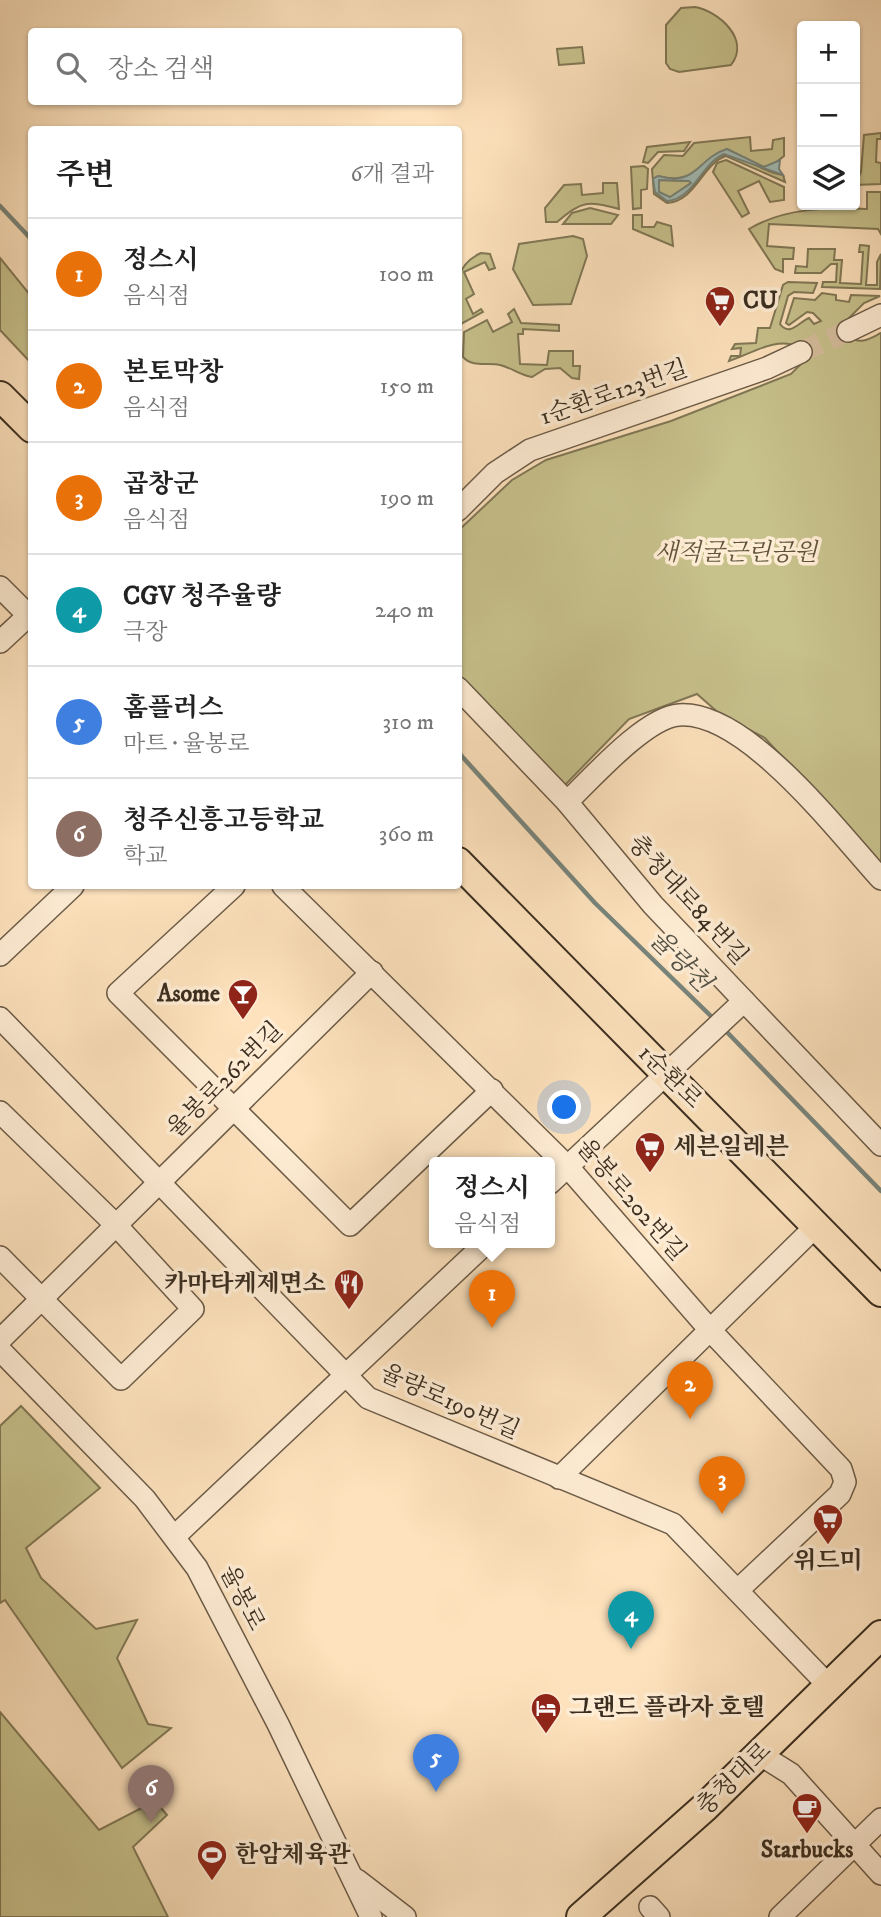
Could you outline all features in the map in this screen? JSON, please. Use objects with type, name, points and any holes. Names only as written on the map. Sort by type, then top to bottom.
[{"type":"main road","points":[[0,396],[28,424]]},
{"type":"main road","name":"1순환로","points":[[462,866],[881,1292]]},
{"type":"main road","name":"충청대로","points":[[581,1917],[759,1754],[881,1635]]},
{"type":"street","points":[[848,331],[881,315]]},
{"type":"street","name":"1순환로123번길","points":[[462,506],[495,473],[530,450],[767,368],[802,352]]},
{"type":"street","points":[[0,587],[28,616]]},
{"type":"street","points":[[0,642],[28,620]]},
{"type":"street","name":"충청대로84번길","points":[[462,692],[567,802],[653,905],[881,1146]]},
{"type":"street","points":[[567,802],[645,729],[679,714],[715,721],[763,750],[881,879]]},
{"type":"street","points":[[0,955],[70,889]]},
{"type":"street","points":[[231,889],[118,993],[350,1224],[492,1090]]},
{"type":"street","name":"율봉로202번길","points":[[286,889],[567,1166],[710,1330],[841,1469],[845,1482],[840,1494],[738,1591]]},
{"type":"street","name":"율봉로262번길","points":[[0,1340],[372,972]]},
{"type":"street","points":[[555,1178],[744,1001]]},
{"type":"street","name":"율량로190번길","points":[[0,1018],[160,1181],[344,1377],[368,1398],[673,1524],[829,1686]]},
{"type":"street","points":[[0,1112],[116,1225],[193,1309],[121,1379],[0,1257]]},
{"type":"street","points":[[559,1478],[816,1226]]},
{"type":"street","points":[[175,1536],[480,1248]]},
{"type":"street","name":"율봉로","points":[[0,1350],[145,1499],[197,1569],[278,1724],[371,1917]]},
{"type":"street","points":[[759,1754],[791,1774],[881,1874]]},
{"type":"street","points":[[780,1917],[881,1819]]},
{"type":"street","points":[[351,1874],[405,1917]]},
{"type":"green space","points":[[695,7],[722,20],[734,36],[737,46],[731,65],[679,72],[670,69],[666,63],[666,25],[681,8]]},
{"type":"green space","points":[[582,47],[584,63],[559,65],[557,49]]},
{"type":"green space","points":[[881,133],[881,139],[877,139],[876,162],[881,163],[881,184],[860,185],[864,135]]},
{"type":"green space","points":[[750,137],[751,151],[772,149],[773,140],[784,138],[784,156],[770,167],[764,167],[727,149],[688,176],[658,176],[653,179],[655,192],[667,201],[686,192],[713,160],[725,155],[739,157],[770,172],[783,175],[785,182],[726,156],[711,166],[692,189],[677,201],[667,203],[654,194],[652,169],[664,155],[683,156],[694,143]]},
{"type":"green space","points":[[690,142],[684,151],[658,152],[648,163],[643,162],[647,147]]},
{"type":"green space","points":[[726,160],[784,187],[784,200],[770,202],[759,181],[738,191],[749,213],[742,217],[713,172],[717,163]]},
{"type":"green space","points":[[644,166],[648,169],[647,189],[641,190],[641,208],[633,209],[631,167]]},
{"type":"green space","points":[[658,180],[691,183],[670,198],[659,192]]},
{"type":"green space","points":[[603,183],[617,183],[619,209],[586,204],[557,222],[546,222],[545,208],[564,185],[581,184],[582,195],[603,193]]},
{"type":"green space","points":[[867,192],[881,192],[881,234],[878,229],[769,224],[767,246],[794,248],[793,259],[783,259],[783,272],[775,269],[749,229],[777,217],[806,210],[867,209]]},
{"type":"green space","points":[[590,208],[618,215],[611,224],[563,224],[572,213]]},
{"type":"green space","points":[[633,215],[642,215],[642,227],[654,227],[657,222],[671,226],[673,246],[633,229]]},
{"type":"green space","points":[[573,236],[583,239],[587,256],[571,304],[533,305],[513,269],[519,244]]},
{"type":"green space","points":[[860,245],[869,246],[866,285],[877,285],[877,262],[881,254],[880,289],[822,287],[823,282],[836,282],[837,264],[831,264],[821,273],[795,273],[796,266],[807,267],[808,249],[835,249],[834,260],[842,260],[840,283],[861,284],[863,252],[859,252]]},
{"type":"green space","points":[[481,253],[490,254],[495,268],[489,270],[485,262],[464,272],[474,294],[466,299],[473,314],[481,309],[483,312],[462,323],[462,270],[471,259]]},
{"type":"green space","points":[[0,258],[28,292],[28,360],[0,330]]},
{"type":"green space","name":"새적굴근린공원","points":[[788,282],[817,283],[813,293],[794,292],[788,296],[780,324],[787,329],[809,318],[814,324],[821,321],[813,313],[807,312],[789,325],[786,323],[794,298],[815,300],[822,293],[836,295],[836,300],[849,302],[851,295],[880,296],[864,303],[846,321],[849,337],[857,341],[881,333],[881,865],[765,738],[722,716],[697,694],[629,719],[565,785],[462,678],[462,527],[512,480],[546,460],[671,421],[791,374],[802,363],[799,347],[790,344],[764,347],[729,361],[731,356],[740,356],[741,348],[732,349],[735,344],[756,343],[758,328],[770,328],[783,285]]},
{"type":"green space","points":[[514,309],[521,323],[559,325],[559,331],[523,329],[523,334],[518,334],[520,364],[547,365],[549,351],[573,351],[573,366],[580,366],[579,379],[572,378],[560,368],[545,369],[532,377],[500,365],[480,364],[463,357],[464,332],[487,320],[493,332],[512,322],[508,314]]},
{"type":"green space","points":[[21,1406],[100,1488],[26,1548],[41,1578],[96,1629],[137,1620],[117,1658],[148,1724],[171,1728],[122,1768],[5,1600],[0,1603],[0,1426]]},
{"type":"green space","points":[[0,1712],[99,1830],[155,1801],[167,1815],[133,1847],[168,1917],[0,1917]]},
{"type":"water","points":[[727,149],[764,167],[780,160],[779,169],[783,175],[724,154],[709,165],[691,188],[676,199],[667,201],[655,192],[653,179],[658,176],[681,178],[689,175],[717,153]],"holes":[[[659,180],[691,183],[670,197],[659,192]]]},
{"type":"waterway","name":"율량천","points":[[0,206],[28,236]]},
{"type":"waterway","name":"율량천","points":[[462,756],[595,903],[714,1019]]},
{"type":"waterway","name":"율량천","points":[[723,1028],[881,1191]]},
{"type":"tunnel","points":[[801,352],[848,331]]},
{"type":"place","name":"CU","points":[[720,328]]},
{"type":"place","name":"Asome","points":[[243,1021]]},
{"type":"place","name":"세븐일레븐","points":[[650,1174]]},
{"type":"place","name":"카마타케제면소","points":[[349,1311]]},
{"type":"place","name":"정스시","points":[[492,1328]]},
{"type":"place","name":"본토막창","points":[[690,1419]]},
{"type":"place","name":"곱창군","points":[[722,1514]]},
{"type":"place","name":"위드미","points":[[828,1546]]},
{"type":"place","name":"CGV 청주율량","points":[[631,1649]]},
{"type":"place","name":"그랜드 플라자 호텔","points":[[546,1735]]},
{"type":"place","name":"홈플러스","points":[[436,1792]]},
{"type":"place","name":"청주신흥고등학교","points":[[151,1823]]},
{"type":"place","name":"Starbucks","points":[[807,1835]]},
{"type":"place","name":"한암체육관","points":[[212,1882]]}]
